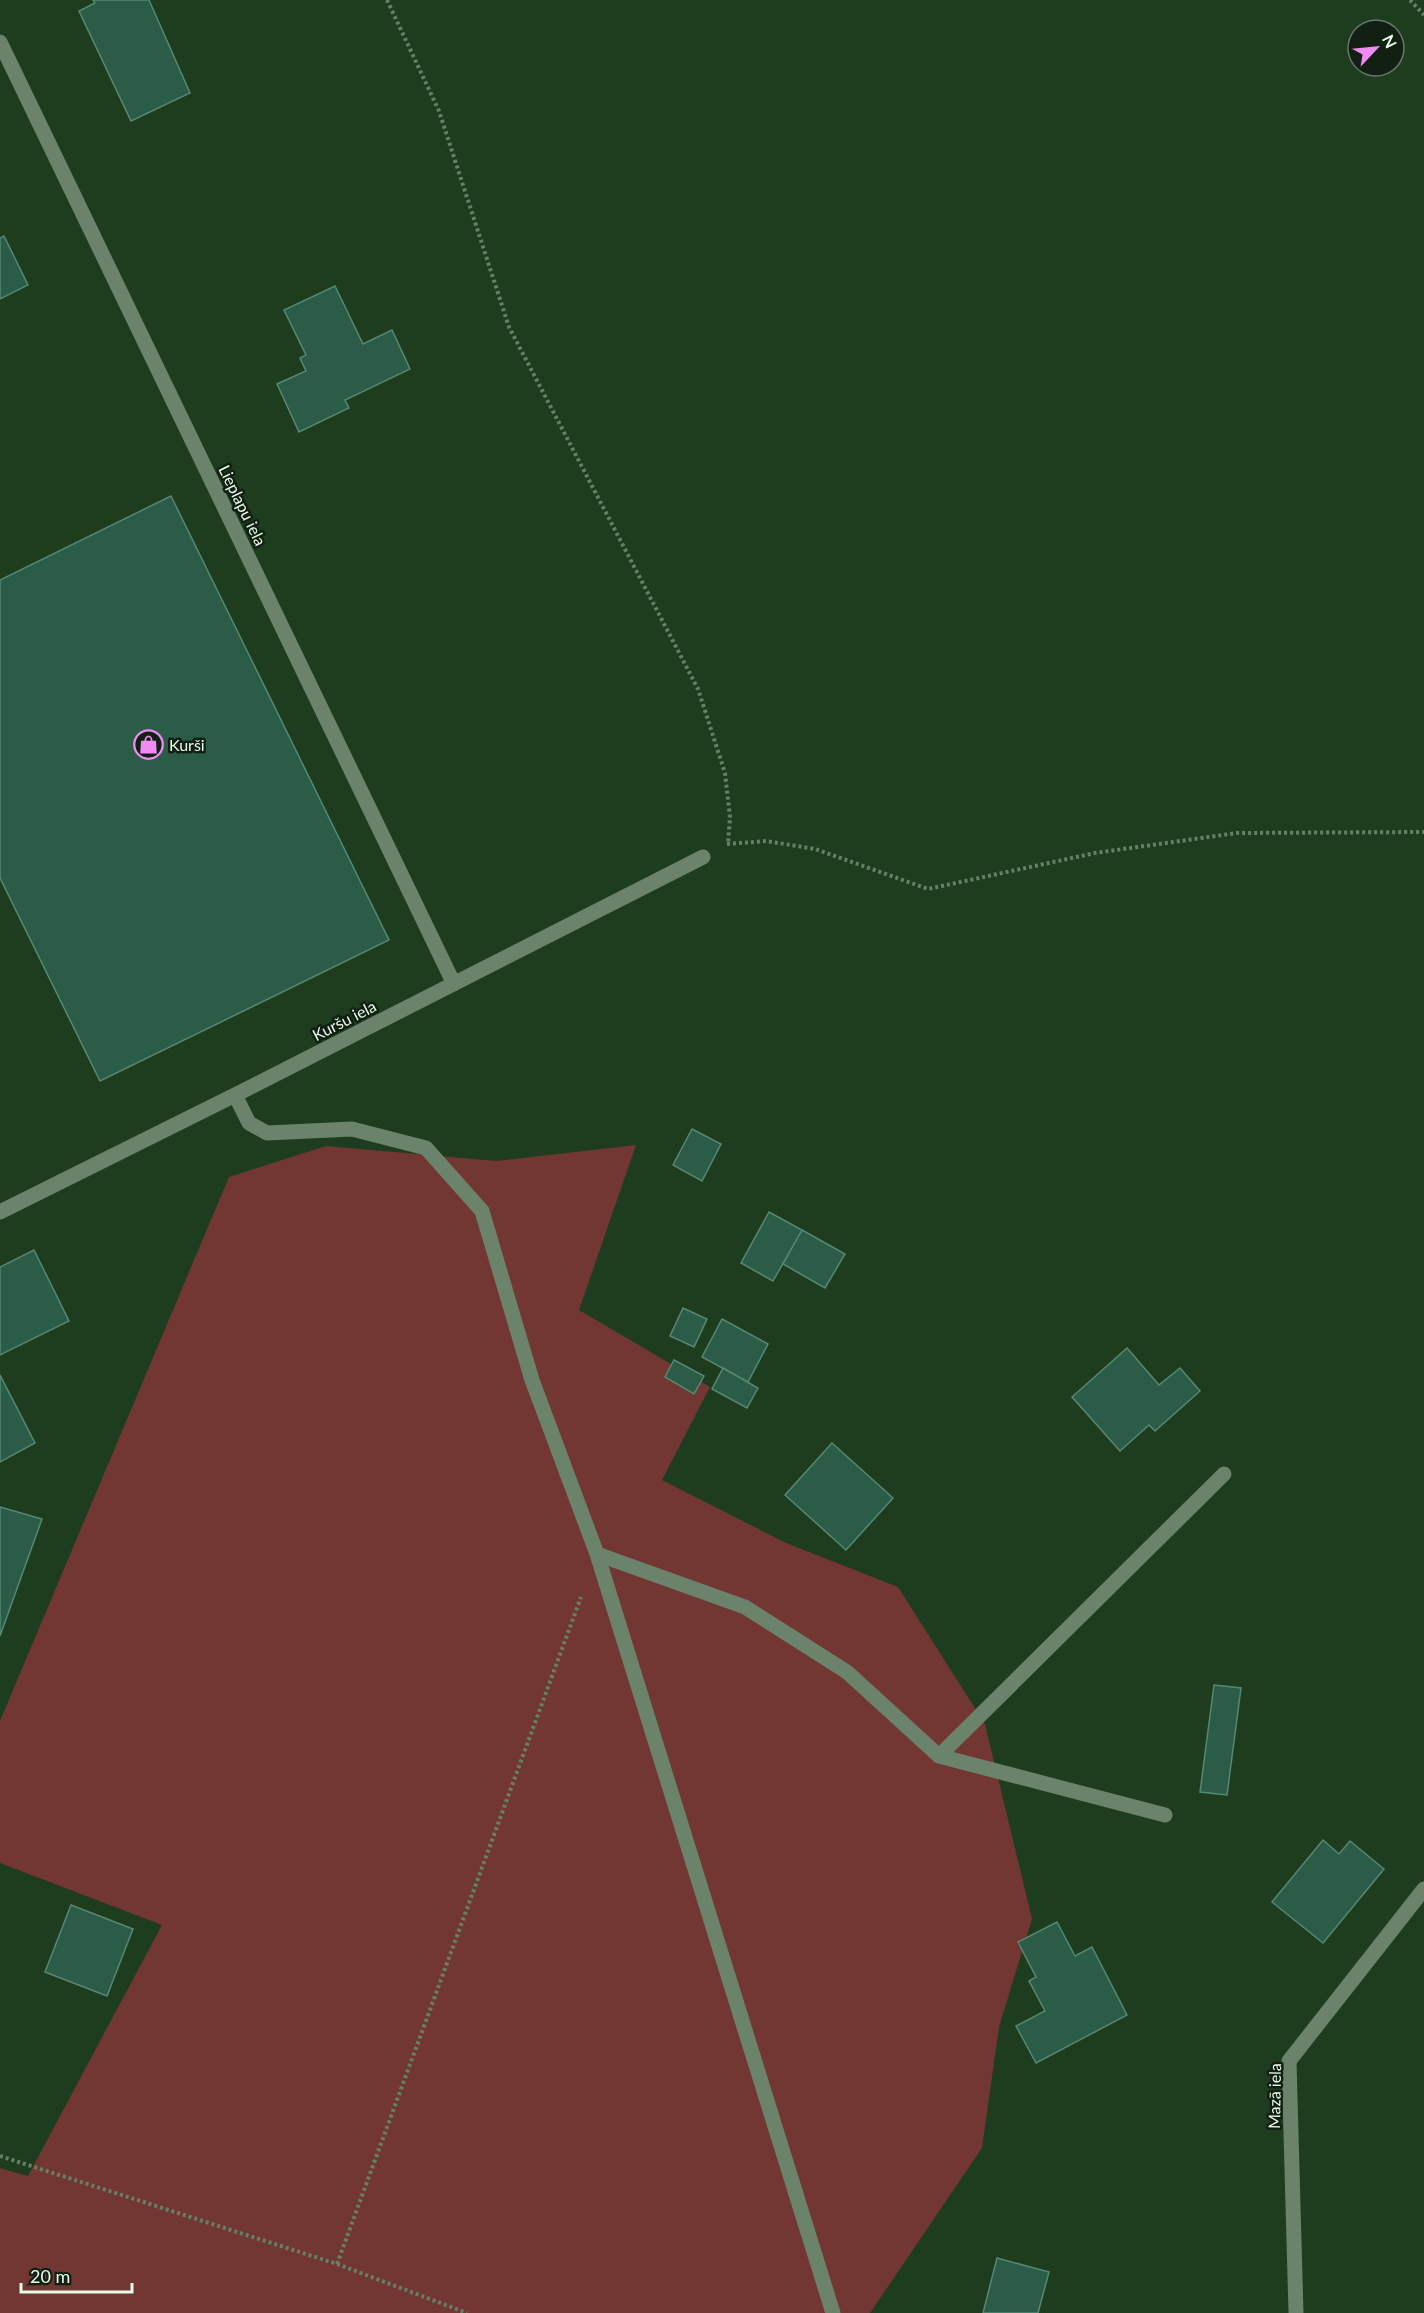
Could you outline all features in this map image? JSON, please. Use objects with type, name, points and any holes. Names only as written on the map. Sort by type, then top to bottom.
[{"type":"street","name":"Lieplapu iela","points":[[0,42],[454,984]]},
{"type":"street","name":"Kuršu iela","points":[[0,1212],[703,857]]},
{"type":"street","points":[[235,1095],[249,1123],[267,1133],[352,1129],[426,1148],[482,1211],[532,1380],[597,1554],[833,2313]]},
{"type":"street","points":[[939,1756],[1224,1474]]},
{"type":"street","points":[[597,1554],[745,1608],[847,1672],[939,1756],[1165,1815]]},
{"type":"street","name":"Mazā iela","points":[[1296,2313],[1289,2061],[1424,1889]]},
{"type":"path","points":[[387,0],[439,111],[508,327],[698,689],[724,773],[730,817],[728,844]]},
{"type":"path","points":[[1410,0],[1424,15]]},
{"type":"path","points":[[703,857],[728,844],[766,841],[814,849],[928,889],[1095,853],[1237,832],[1424,832]]},
{"type":"path","points":[[337,2264],[597,1554]]},
{"type":"path","points":[[0,2156],[337,2264],[467,2313]]},
{"type":"shaded area","points":[[636,1145],[579,1310],[710,1387],[662,1480],[786,1543],[898,1587],[985,1724],[1032,1919],[999,2027],[982,2148],[870,2313],[0,2313],[0,2168],[28,2176],[162,1925],[0,1863],[0,1721],[229,1177],[326,1146],[496,1161]]},
{"type":"building","points":[[93,0],[149,0],[190,93],[131,121],[79,11],[95,3]]},
{"type":"building","points":[[4,236],[28,285],[0,299],[0,238]]},
{"type":"building","points":[[335,286],[363,344],[392,330],[410,369],[345,400],[349,408],[299,432],[277,384],[306,371],[300,358],[306,355],[284,310]]},
{"type":"building","name":"Kurši","points":[[171,496],[389,940],[100,1081],[0,878],[0,580]]},
{"type":"building","points":[[692,1129],[721,1144],[702,1181],[673,1165]]},
{"type":"building","points":[[769,1212],[802,1230],[773,1281],[741,1263]]},
{"type":"building","points":[[802,1230],[845,1254],[825,1288],[783,1264]]},
{"type":"building","points":[[34,1250],[69,1321],[0,1355],[0,1267]]},
{"type":"building","points":[[683,1308],[707,1319],[694,1347],[670,1336]]},
{"type":"building","points":[[722,1319],[768,1344],[748,1382],[702,1357]]},
{"type":"building","points":[[1127,1348],[1159,1385],[1180,1368],[1200,1391],[1155,1431],[1149,1425],[1120,1451],[1072,1397]]},
{"type":"building","points":[[674,1360],[704,1376],[694,1394],[665,1377]]},
{"type":"building","points":[[723,1368],[758,1388],[747,1408],[712,1389]]},
{"type":"building","points":[[0,1375],[35,1443],[0,1462]]},
{"type":"building","points":[[832,1443],[893,1498],[846,1550],[785,1495]]},
{"type":"building","points":[[0,1507],[42,1519],[0,1636]]},
{"type":"building","points":[[1214,1685],[1241,1688],[1227,1795],[1200,1792]]},
{"type":"building","points":[[1323,1840],[1339,1854],[1350,1841],[1384,1869],[1323,1943],[1272,1902]]},
{"type":"building","points":[[71,1905],[133,1929],[107,1996],[45,1972]]},
{"type":"building","points":[[1057,1922],[1075,1956],[1092,1947],[1127,2015],[1036,2063],[1016,2026],[1045,2011],[1029,1981],[1036,1977],[1018,1942]]},
{"type":"building","points":[[997,2258],[1049,2272],[1038,2313],[983,2313]]},
{"type":"place","name":"Kurši","points":[[148,744]]}]
